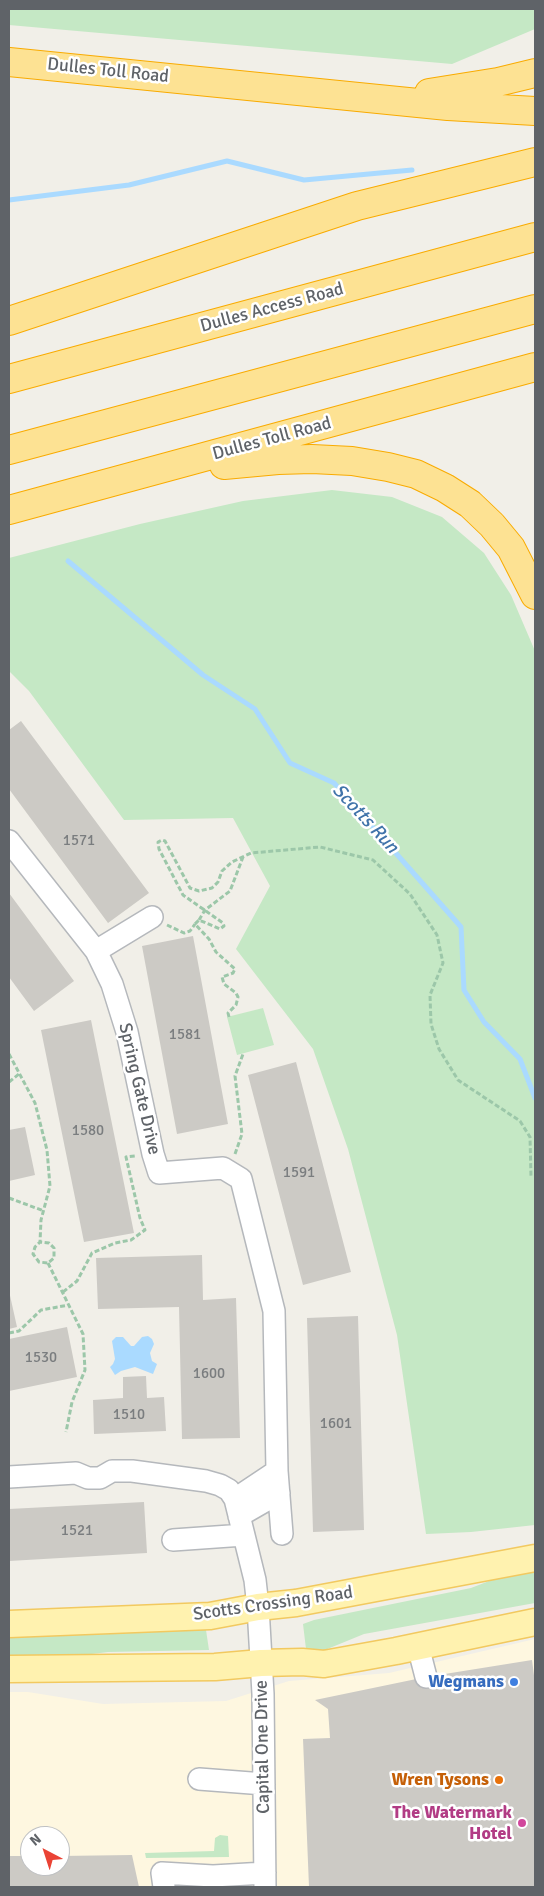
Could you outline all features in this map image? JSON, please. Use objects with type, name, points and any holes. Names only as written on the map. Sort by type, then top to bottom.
[{"type":"highway","name":"Dulles Toll Road","points":[[9,62],[448,106],[535,111]]},
{"type":"highway","points":[[336,94],[387,95],[430,93],[498,82],[535,73]]},
{"type":"highway","points":[[9,321],[357,206],[535,162]]},
{"type":"highway","name":"Dulles Access Road","points":[[9,379],[535,237]]},
{"type":"highway","points":[[9,450],[535,309]]},
{"type":"highway","name":"Dulles Toll Road","points":[[9,510],[535,367]]},
{"type":"highway","points":[[94,487],[231,464],[278,460],[336,460],[388,467],[416,474],[445,488],[470,504],[492,525],[511,548],[535,594]]},
{"type":"main road","name":"Scotts Crossing Road","points":[[9,1624],[210,1616],[258,1607],[296,1603],[535,1558]]},
{"type":"main road","points":[[9,1669],[215,1667],[302,1662],[324,1664],[535,1622]]},
{"type":"street","name":"Spring Gate Drive","points":[[9,840],[96,951],[112,984],[128,1032],[153,1154],[159,1173],[223,1168],[226,1170]]},
{"type":"street","points":[[96,951],[152,917]]},
{"type":"street","points":[[226,1170],[240,1179],[274,1311],[277,1471],[282,1534]]},
{"type":"street","points":[[9,1476],[79,1473],[88,1478],[100,1478],[112,1472],[132,1471],[206,1481],[224,1487],[239,1517],[255,1580],[258,1607]]},
{"type":"street","points":[[239,1517],[277,1471]]},
{"type":"street","points":[[173,1540],[239,1517],[279,1493]]},
{"type":"street","name":"Capital One Drive","points":[[258,1607],[261,1663],[265,1880]]},
{"type":"street","points":[[418,1646],[426,1677]]},
{"type":"street","points":[[199,1779],[264,1784]]},
{"type":"street","points":[[164,1887],[162,1873],[210,1882],[265,1880]]},
{"type":"path","points":[[199,920],[220,928],[224,926],[223,923],[183,895],[159,849],[158,842],[162,840],[165,841],[190,888],[199,891],[212,888],[218,882],[222,872],[232,862],[251,853],[320,847],[373,860],[410,894],[438,935],[443,963],[430,995],[431,1024],[439,1049],[458,1080],[520,1121],[530,1137],[531,1177]]},
{"type":"path","points":[[152,917],[184,933],[190,931],[205,910],[230,891],[243,856]]},
{"type":"path","points":[[195,924],[209,939],[216,952],[235,969],[233,973],[222,976],[224,984],[236,993],[238,997],[236,1005],[228,1013],[229,1017]]},
{"type":"path","points":[[9,1054],[35,1103],[48,1150],[50,1186],[44,1211],[40,1242],[34,1247],[34,1257],[40,1262],[48,1263],[54,1258],[54,1248],[49,1243],[40,1242]]},
{"type":"path","points":[[226,1170],[238,1147],[242,1134],[235,1076],[243,1054]]},
{"type":"path","points":[[9,1082],[19,1074]]},
{"type":"path","points":[[63,1292],[77,1281],[92,1253],[114,1243],[131,1240],[145,1230],[140,1218],[126,1158],[153,1154]]},
{"type":"path","points":[[9,1198],[44,1211]]},
{"type":"path","points":[[48,1263],[83,1334],[84,1370],[72,1402],[66,1432]]},
{"type":"path","points":[[9,1333],[19,1331],[41,1310],[69,1305]]},
{"type":"shaded area","points":[[535,1639],[535,1887],[9,1887],[9,1692],[28,1692],[103,1704],[226,1701],[289,1681],[389,1673]]},
{"type":"green space","points":[[9,9],[535,9],[535,29],[452,64],[9,25]]},
{"type":"green space","points":[[332,490],[392,497],[442,517],[484,553],[511,595],[535,651],[535,1525],[471,1532],[426,1534],[397,1335],[348,1149],[313,1049],[236,949],[270,886],[233,818],[124,820],[29,691],[9,671],[9,558],[140,524],[243,501]]},
{"type":"green space","points":[[263,1008],[274,1045],[237,1055],[227,1017]]},
{"type":"green space","points":[[523,1568],[535,1569],[535,1603],[364,1634],[320,1652],[306,1649],[303,1624],[314,1620],[471,1588]]},
{"type":"green space","points":[[156,1626],[206,1630],[209,1650],[108,1652],[60,1658],[9,1657],[9,1635]]},
{"type":"green space","points":[[220,1835],[228,1836],[229,1857],[146,1858],[145,1853],[214,1851],[215,1838]]},
{"type":"water","points":[[148,1336],[154,1344],[150,1353],[152,1361],[157,1364],[153,1374],[135,1367],[115,1375],[110,1367],[115,1359],[112,1341],[116,1337],[123,1337],[131,1346],[134,1346],[142,1337]]},
{"type":"building","points":[[21,721],[149,893],[108,923],[9,789],[9,730]]},
{"type":"building","points":[[9,893],[74,981],[34,1011],[9,977]]},
{"type":"building","points":[[193,936],[228,1124],[177,1134],[142,946]]},
{"type":"building","points":[[91,1020],[134,1233],[84,1242],[41,1030]]},
{"type":"building","points":[[296,1062],[351,1272],[303,1285],[248,1075]]},
{"type":"building","points":[[25,1127],[35,1175],[9,1181],[9,1130]]},
{"type":"building","points":[[202,1255],[203,1300],[236,1298],[240,1438],[182,1439],[179,1307],[98,1309],[96,1258]]},
{"type":"building","points":[[9,1291],[17,1327],[9,1329]]},
{"type":"building","points":[[358,1316],[364,1530],[313,1532],[307,1318]]},
{"type":"building","points":[[67,1327],[77,1377],[9,1391],[9,1339]]},
{"type":"building","points":[[146,1376],[147,1398],[164,1397],[166,1431],[94,1434],[93,1400],[123,1398],[123,1377]]},
{"type":"building","points":[[144,1502],[147,1553],[9,1561],[9,1509]]},
{"type":"building","points":[[532,1660],[535,1683],[535,1887],[309,1887],[303,1739],[330,1738],[328,1709],[315,1700],[426,1677]]},
{"type":"building","points":[[132,1855],[139,1887],[9,1887],[9,1856],[20,1856],[20,1876],[70,1876],[70,1856]]},
{"type":"waterway","points":[[9,200],[129,185],[227,161],[304,180],[412,170]]},
{"type":"waterway","name":"Scotts Run","points":[[68,561],[203,675],[255,709],[290,763],[334,783],[461,927],[464,990],[484,1022],[520,1059],[535,1098]]},
{"type":"place","name":"Wegmans","points":[[514,1682]]},
{"type":"place","name":"Wren Tysons","points":[[499,1780]]},
{"type":"place","name":"The Watermark Hotel","points":[[522,1823]]}]
